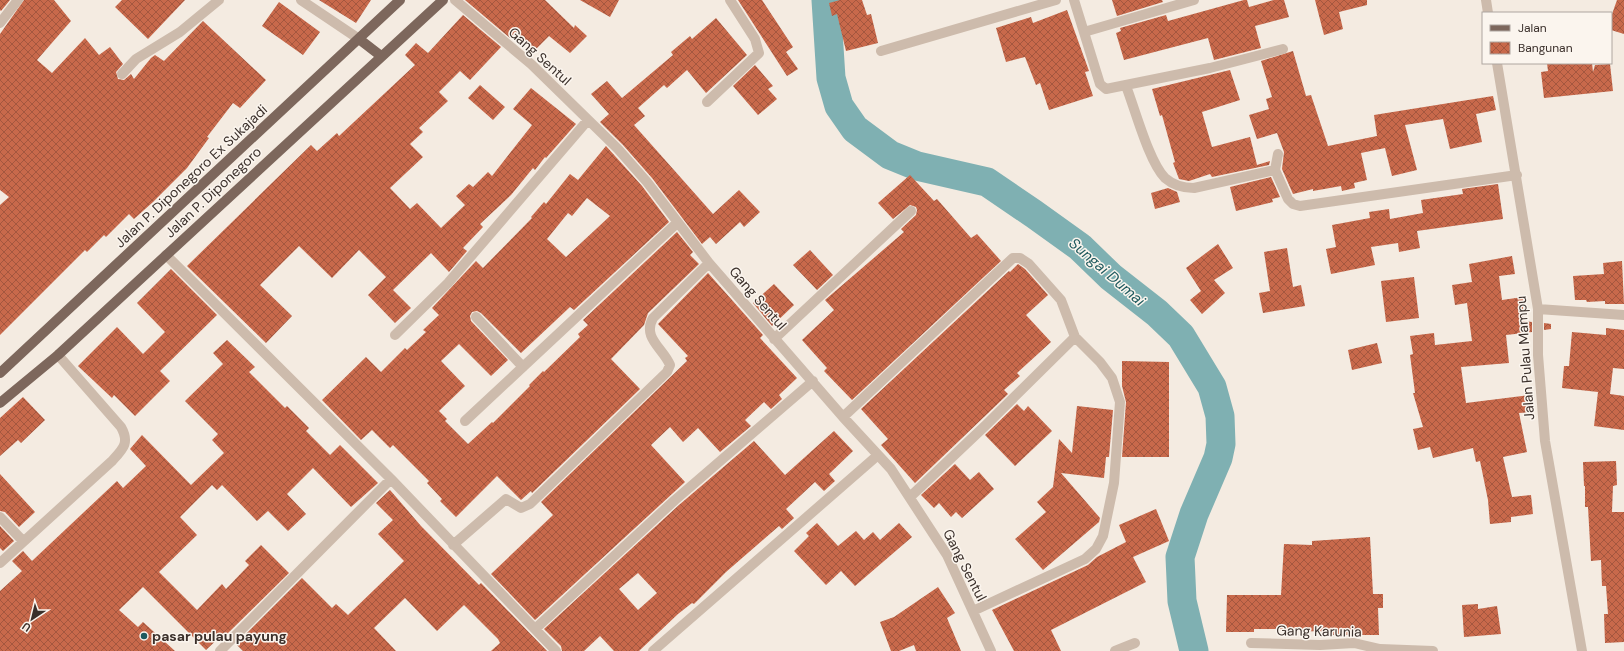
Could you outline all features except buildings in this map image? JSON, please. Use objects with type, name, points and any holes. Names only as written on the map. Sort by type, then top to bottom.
[{"type":"main road","name":"Jalan P. Diponegoro Ex Sukajadi","points":[[0,373],[400,0]]},
{"type":"main road","name":"Jalan P. Diponegoro","points":[[0,403],[58,354],[443,0]]},
{"type":"main road","points":[[359,39],[382,56]]},
{"type":"street","points":[[1,19],[18,0]]},
{"type":"street","points":[[122,74],[136,59],[180,32],[219,0]]},
{"type":"street","points":[[301,0],[359,39]]},
{"type":"street","name":"Gang Sentul","points":[[455,0],[531,64],[618,149],[709,263],[774,339],[891,469],[947,555],[991,651]]},
{"type":"street","points":[[707,102],[759,53],[755,39],[730,0]]},
{"type":"street","points":[[881,52],[1056,0]]},
{"type":"street","points":[[1074,0],[1100,84],[1106,89],[1210,68],[1283,50]]},
{"type":"street","points":[[1084,32],[1194,0]]},
{"type":"street","points":[[1486,0],[1488,12]]},
{"type":"street","name":"Jalan Pulau Mampu","points":[[1497,64],[1517,175],[1538,309],[1538,355],[1545,441],[1582,651]]},
{"type":"street","points":[[1126,86],[1153,160],[1165,178],[1175,184],[1184,188],[1194,188],[1275,170]]},
{"type":"street","points":[[395,334],[448,283],[588,120]]},
{"type":"street","points":[[1278,154],[1275,170],[1288,199],[1293,204],[1308,206],[1517,175]]},
{"type":"street","points":[[774,339],[911,211]]},
{"type":"street","points":[[465,421],[677,223]]},
{"type":"street","points":[[166,255],[391,479],[556,651]]},
{"type":"street","points":[[843,417],[1013,258],[1020,258],[1029,264],[1061,300],[1075,337],[1100,362],[1112,378],[1120,402],[1114,483],[1102,536],[1096,549],[1085,559],[973,611]]},
{"type":"street","points":[[453,545],[506,499],[522,508],[530,504],[667,372],[670,365],[651,338],[649,330],[650,324],[653,318],[709,263]]},
{"type":"street","points":[[1538,309],[1624,316]]},
{"type":"street","points":[[476,317],[523,367]]},
{"type":"street","points":[[910,496],[986,425],[1075,337]]},
{"type":"street","points":[[0,563],[112,462],[126,443],[126,436],[121,427],[58,354]]},
{"type":"street","points":[[535,629],[675,500],[813,381]]},
{"type":"street","points":[[653,651],[878,455]]},
{"type":"street","points":[[220,651],[391,479]]},
{"type":"street","points":[[0,517],[23,541]]},
{"type":"street","points":[[1115,651],[1135,643]]},
{"type":"street","name":"Gang Karunia","points":[[1251,643],[1320,645],[1354,643],[1380,648],[1433,651]]},
{"type":"waterway","name":"Sungai Dumai","points":[[826,0],[831,78],[839,106],[855,129],[890,155],[917,166],[987,182],[1080,247],[1111,277],[1157,313],[1181,336],[1212,387],[1220,416],[1221,444],[1218,458],[1194,514],[1180,557],[1182,601],[1194,651]]},
{"type":"place","name":"pasar pulau payung","points":[[144,636]]}]
